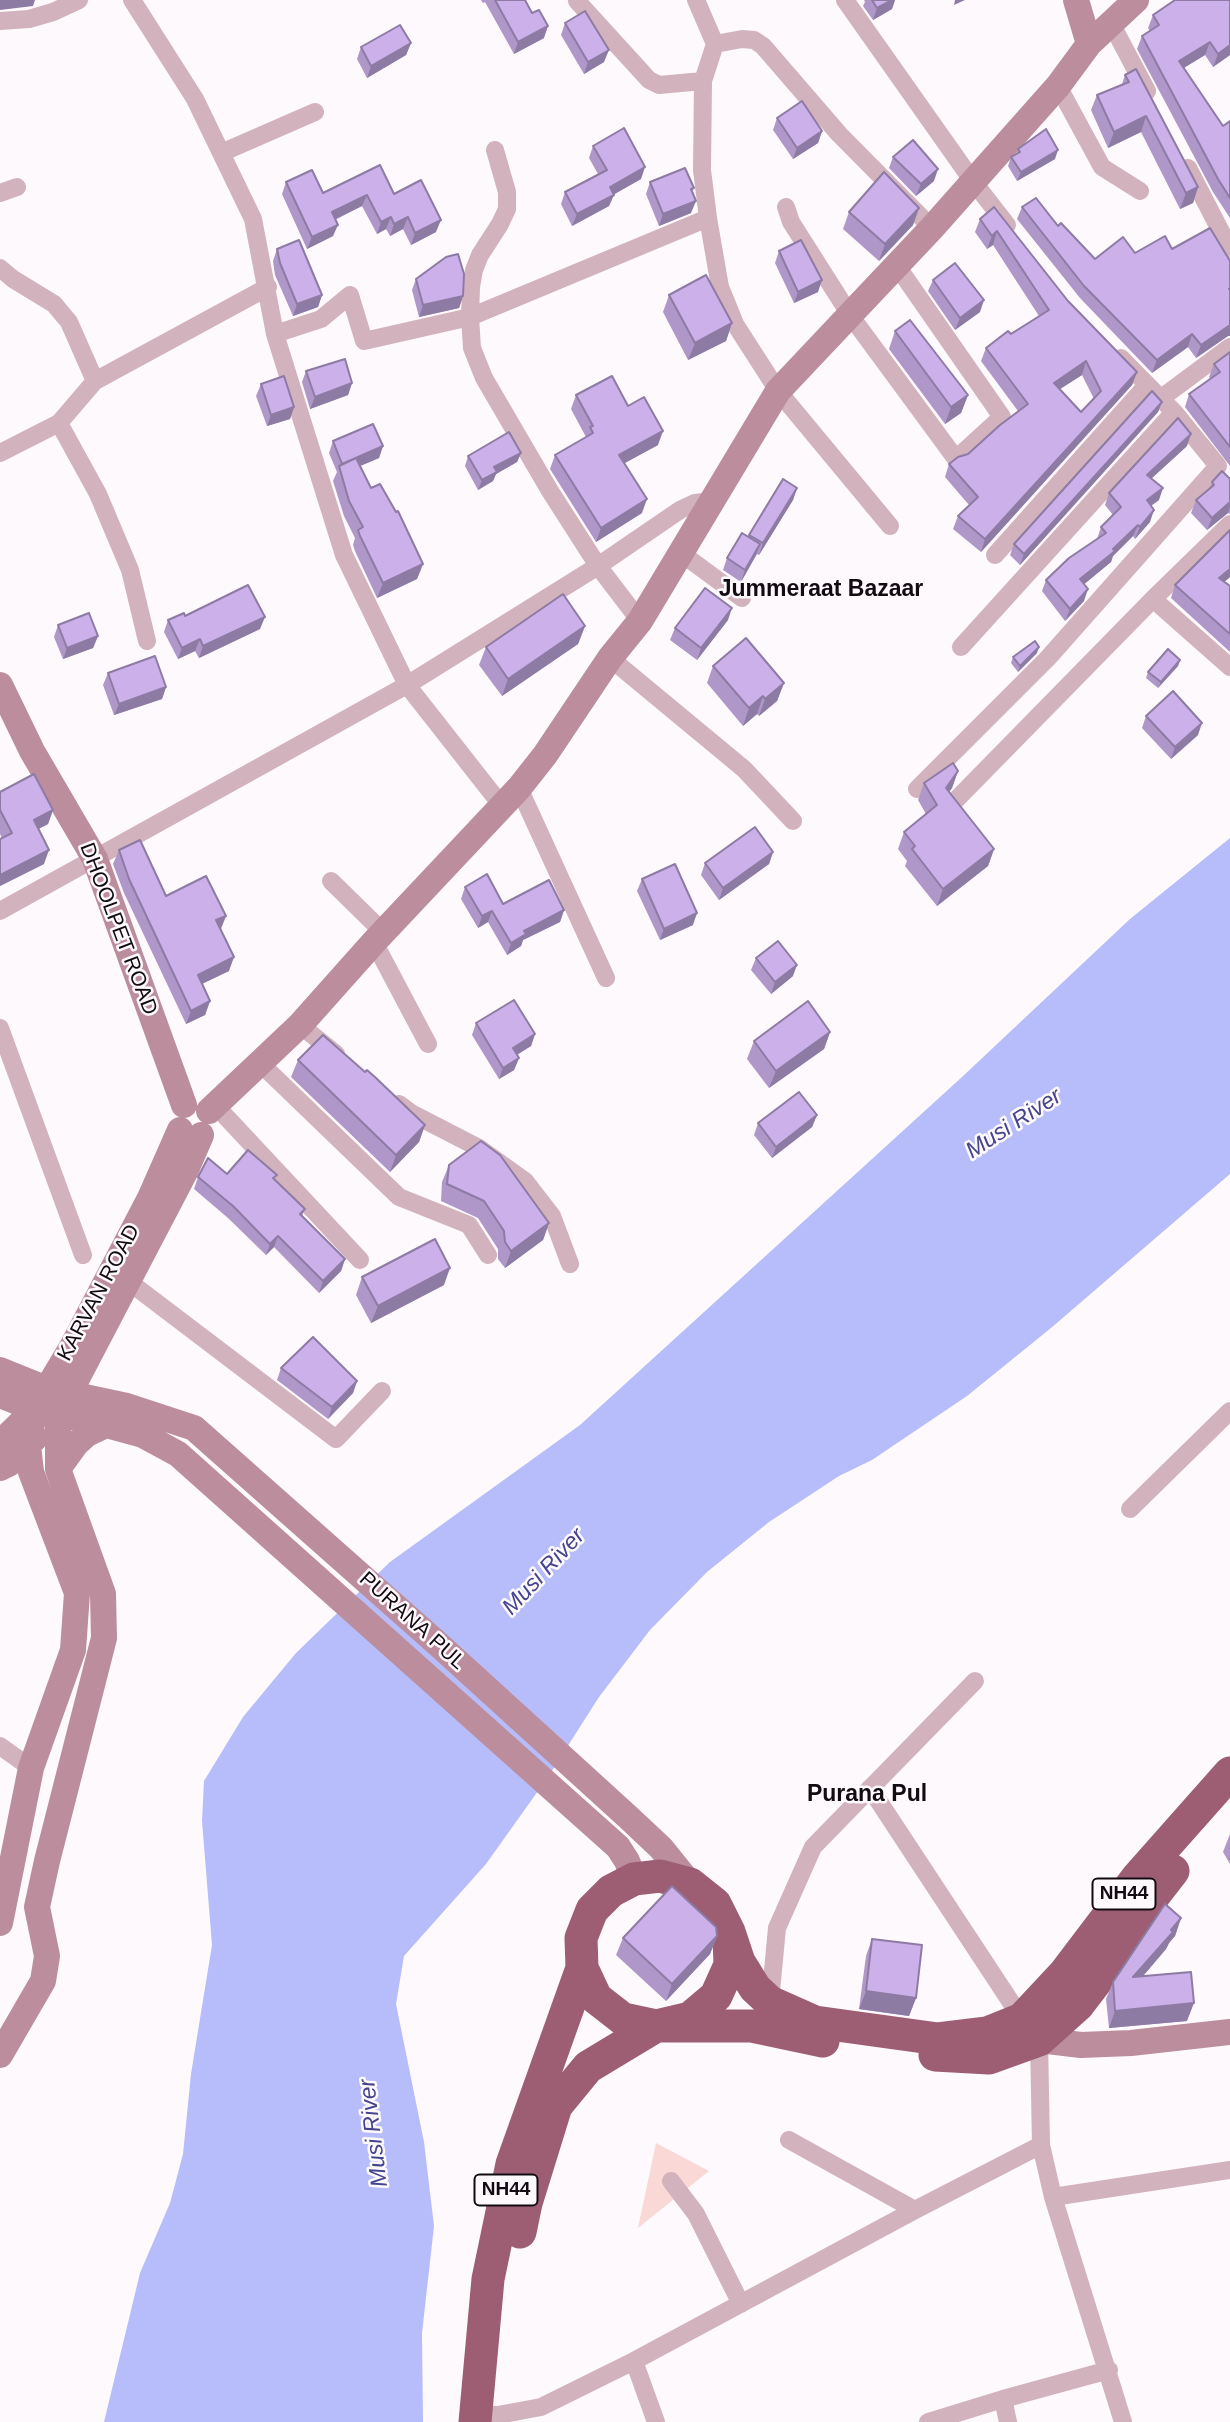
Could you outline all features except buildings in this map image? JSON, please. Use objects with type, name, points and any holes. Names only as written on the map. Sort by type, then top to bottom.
[{"type":"highway","name":"NH44","points":[[1031,2030],[1065,1973],[1137,1878],[1230,1773]]},
{"type":"highway","name":"NH44","points":[[582,1968],[596,1998],[623,2020],[656,2026],[752,2026],[853,2047],[897,2053],[989,2058],[1031,2030],[1078,2005],[1101,1975],[1128,1929],[1153,1894],[1230,1803]]},
{"type":"highway","name":"NH44","points":[[487,2418],[488,2279],[512,2164],[582,1968],[581,1938],[592,1910],[611,1891],[634,1879],[660,1876],[690,1884],[715,1904],[729,1932],[738,1962],[755,1988],[770,2003],[815,2022],[938,2039],[1031,2030]]},
{"type":"highway","name":"NH44","points":[[487,2418],[508,2289],[526,2203],[556,2106],[588,2067],[656,2026],[690,2018],[716,1996],[730,1965],[729,1932]]},
{"type":"main road","points":[[1076,0],[1089,44]]},
{"type":"main road","points":[[0,1468],[10,1463],[28,1446],[52,1402],[128,1281],[198,1117],[300,1025],[511,797],[545,755],[610,658],[640,621],[778,391],[932,228],[1058,86],[1089,44],[1136,0]]},
{"type":"main road","name":"DHOOLPET ROAD","points":[[0,685],[32,751],[95,859],[198,1117]]},
{"type":"main road","name":"KARVAN ROAD","points":[[0,1443],[52,1402],[72,1347],[150,1198],[198,1117]]},
{"type":"main road","points":[[0,1370],[52,1402]]},
{"type":"main road","points":[[0,1395],[52,1402]]},
{"type":"main road","points":[[0,2055],[43,1981],[47,1956],[37,1908],[104,1638],[103,1594],[58,1469],[52,1402]]},
{"type":"main road","name":"PURANA PUL","points":[[52,1402],[106,1425],[143,1435],[178,1454],[618,1847],[634,1879]]},
{"type":"main road","name":"PURANA PUL","points":[[52,1402],[127,1406],[194,1428],[439,1645],[662,1848],[690,1884]]},
{"type":"main road","points":[[58,1469],[87,1434],[106,1425]]},
{"type":"main road","points":[[0,1923],[31,1768],[73,1650],[77,1593],[31,1472],[28,1446]]},
{"type":"main road","points":[[13,1858],[47,1861]]},
{"type":"main road","points":[[1031,2030],[1081,2045],[1131,2043],[1230,2032]]},
{"type":"street","points":[[0,21],[29,19],[79,0]]},
{"type":"street","points":[[132,0],[195,99],[253,219],[275,334],[344,555],[407,685],[511,797],[606,978]]},
{"type":"street","points":[[696,0],[715,44],[703,81],[702,170],[720,287],[735,324],[778,391],[890,526]]},
{"type":"street","points":[[845,0],[972,180],[1022,243]]},
{"type":"street","points":[[577,1],[649,80],[659,85],[703,81]]},
{"type":"street","points":[[1111,23],[1154,105]]},
{"type":"street","points":[[715,44],[741,39],[754,40],[763,46],[839,134],[932,228]]},
{"type":"street","points":[[1058,86],[1102,167],[1140,191]]},
{"type":"street","points":[[221,153],[315,112]]},
{"type":"street","points":[[495,150],[507,192],[507,209],[474,270],[470,317],[472,348],[484,378],[550,491],[598,566],[640,621]]},
{"type":"street","points":[[1179,152],[1230,249]]},
{"type":"street","points":[[786,207],[791,222],[850,315],[956,458],[1002,417],[897,266]]},
{"type":"street","points":[[275,334],[321,319],[350,295],[363,341],[470,317],[708,218]]},
{"type":"street","points":[[0,268],[54,304],[68,322],[95,381]]},
{"type":"street","points":[[0,453],[59,423],[95,381],[268,287]]},
{"type":"street","points":[[1109,345],[1174,412],[1230,482]]},
{"type":"street","points":[[1160,399],[1230,347]]},
{"type":"street","points":[[995,555],[1147,385]]},
{"type":"street","points":[[961,647],[1174,412]]},
{"type":"street","points":[[59,423],[98,494],[130,570],[147,641]]},
{"type":"street","points":[[917,789],[1048,657],[1218,466]]},
{"type":"street","points":[[0,911],[407,685],[598,566],[680,510],[695,503],[713,501]]},
{"type":"street","points":[[952,804],[1230,524]]},
{"type":"street","points":[[681,553],[742,598]]},
{"type":"street","points":[[1153,599],[1230,667]]},
{"type":"street","points":[[610,658],[744,769],[793,821]]},
{"type":"street","points":[[331,881],[379,937],[428,1044]]},
{"type":"street","points":[[300,1025],[351,1065]]},
{"type":"street","points":[[0,1028],[83,1255]]},
{"type":"street","points":[[260,1063],[399,1197],[469,1225],[488,1255]]},
{"type":"street","points":[[381,1089],[411,1114],[479,1148],[526,1181],[552,1216],[570,1264]]},
{"type":"street","points":[[198,1117],[360,1260]]},
{"type":"street","points":[[128,1281],[336,1439],[382,1391]]},
{"type":"street","points":[[1130,1510],[1230,1411]]},
{"type":"street","points":[[770,2003],[776,1928],[813,1847],[975,1681]]},
{"type":"street","points":[[0,1746],[31,1768]]},
{"type":"street","points":[[870,1788],[1031,2030],[1041,2145],[1053,2197],[1123,2422]]},
{"type":"street","points":[[789,2140],[915,2210]]},
{"type":"street","points":[[487,2418],[541,2406],[635,2361],[1041,2145]]},
{"type":"street","points":[[1053,2197],[1230,2170]]},
{"type":"street","points":[[671,2181],[696,2214],[741,2304]]},
{"type":"street","points":[[635,2361],[656,2422]]},
{"type":"street","points":[[928,2422],[1109,2370]]},
{"type":"street","points":[[1003,2399],[1008,2422]]},
{"type":"shaded area","points":[[656,2143],[709,2171],[638,2228]]},
{"type":"water","name":"Musi River","points":[[1230,838],[1230,1174],[1051,1328],[967,1396],[872,1460],[839,1476],[769,1522],[707,1572],[650,1630],[599,1697],[548,1777],[486,1864],[404,1956],[396,2004],[424,2142],[434,2226],[422,2333],[423,2422],[104,2422],[140,2273],[170,2203],[183,2154],[191,2074],[212,1945],[202,1821],[204,1781],[243,1717],[296,1653],[390,1562],[580,1425],[962,1077],[1130,919]]},
{"type":"district","name":"Jummeraat Bazaar","points":[[821,590]]},
{"type":"district","name":"Purana Pul","points":[[867,1795]]}]
